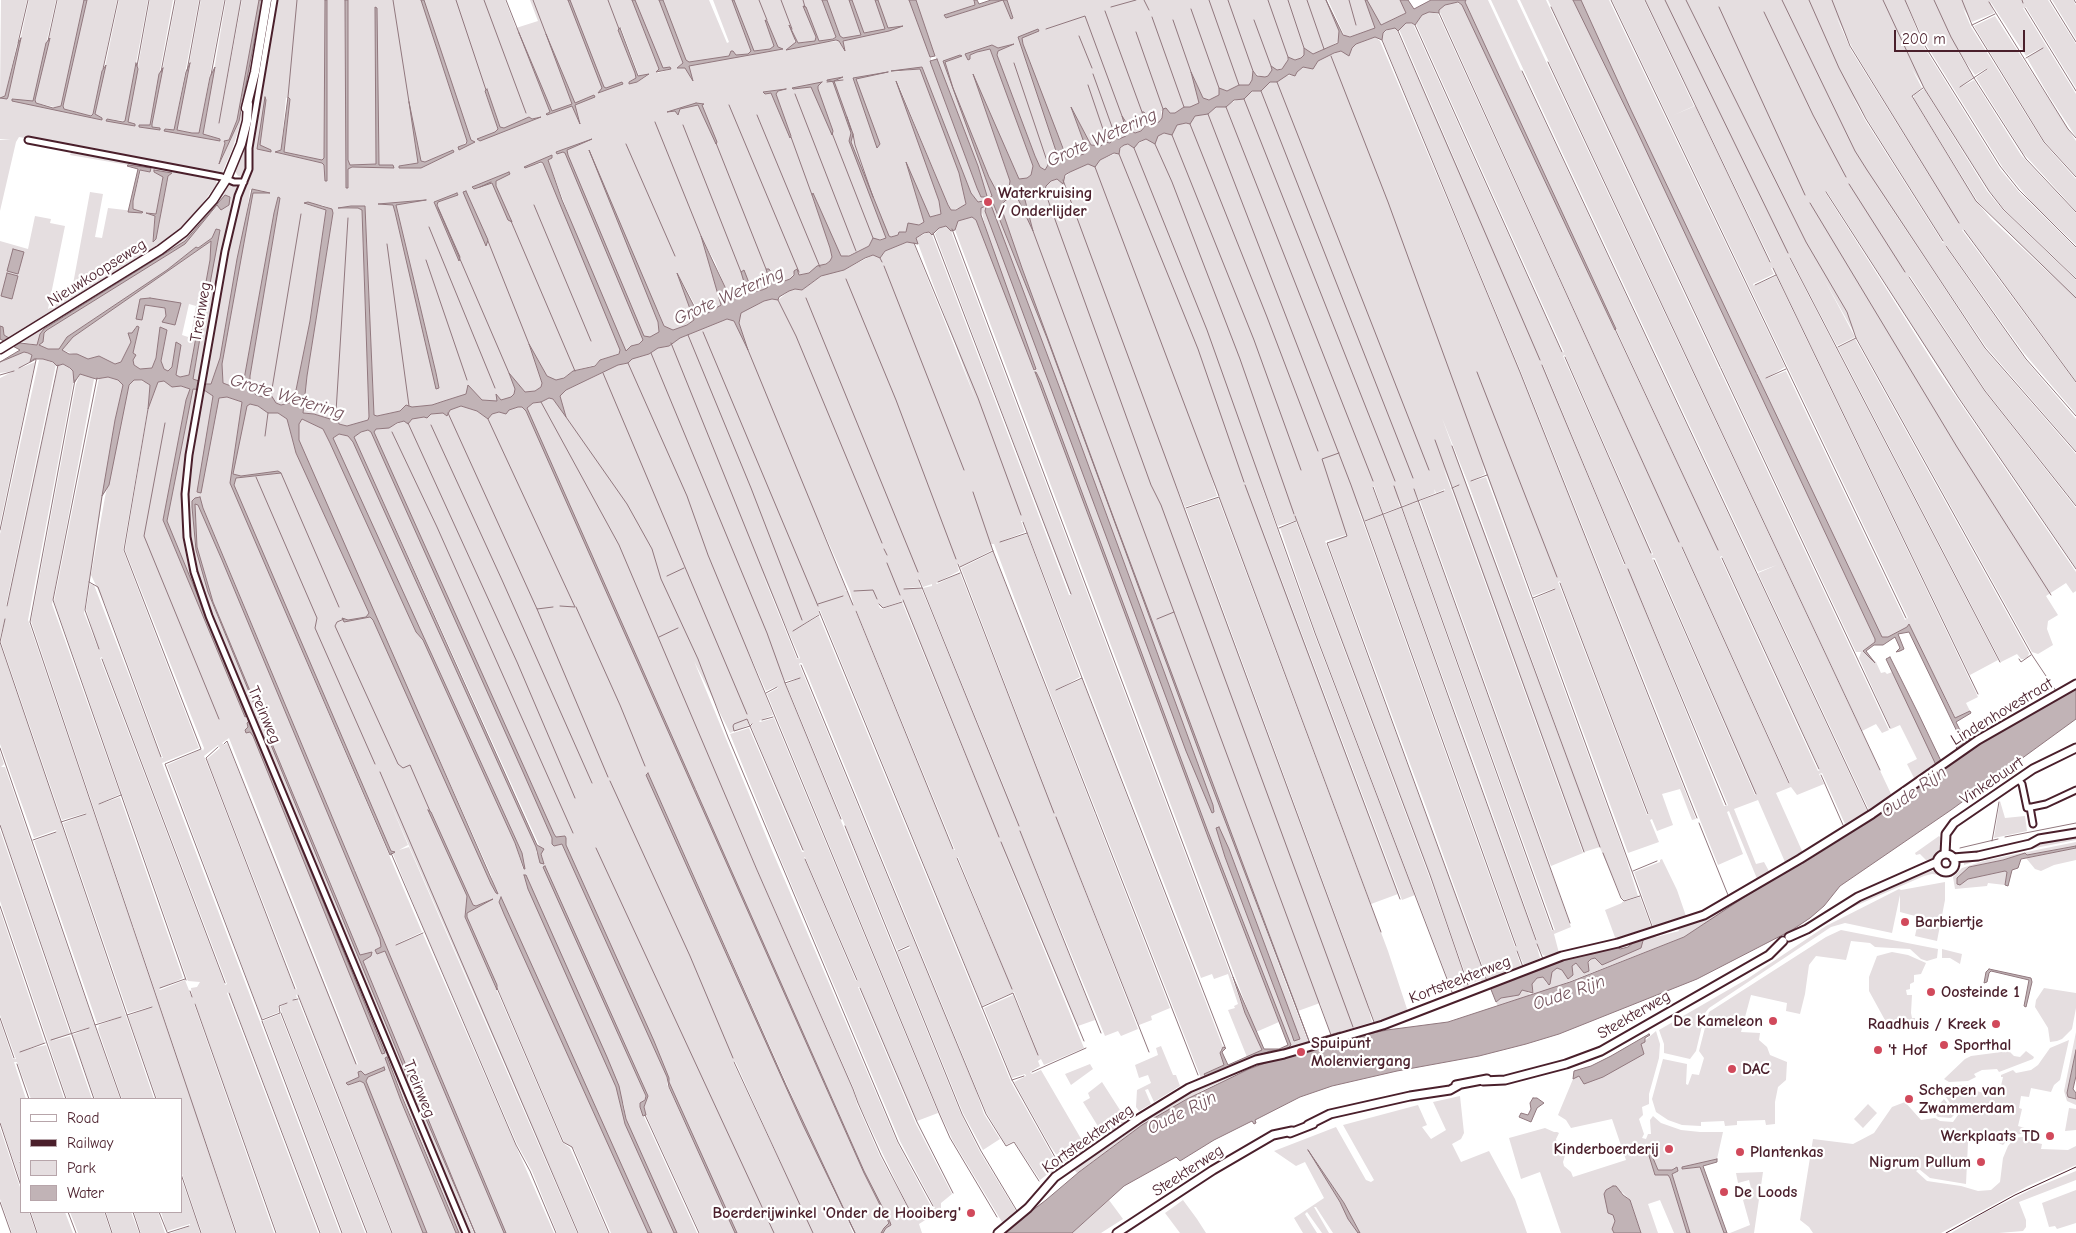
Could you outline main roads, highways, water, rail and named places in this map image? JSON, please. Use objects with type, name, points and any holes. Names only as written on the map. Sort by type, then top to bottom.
[{"type":"main road","name":"Nieuwkoopseweg","points":[[3,347],[160,250],[184,232],[217,194],[243,136],[247,121],[248,104],[267,0]]},
{"type":"water","points":[[84,0],[87,0],[63,106],[64,109],[91,116],[102,71],[106,65],[95,114],[102,118],[102,120],[12,101],[12,99],[33,101],[46,43],[50,38],[35,100],[36,103],[53,108],[61,106]]},
{"type":"water","points":[[259,0],[262,0],[239,121],[219,164],[224,141],[229,140],[237,120]]},
{"type":"water","points":[[325,0],[327,0],[327,181],[325,181],[324,165],[322,163],[275,152],[281,150],[288,97],[290,99],[284,152],[322,160],[324,158]]},
{"type":"water","points":[[345,0],[348,0],[348,160],[350,165],[376,164],[375,7],[377,8],[379,165],[393,165],[394,168],[352,167],[348,169],[348,188],[346,188]]},
{"type":"water","points":[[421,0],[424,0],[471,140],[475,142],[459,150],[458,147],[466,144],[467,141]]},
{"type":"water","points":[[568,0],[570,0],[604,87],[622,82],[623,84],[598,93],[602,88]]},
{"type":"water","points":[[632,0],[635,0],[663,68],[670,67],[671,69],[656,72],[659,69]]},
{"type":"water","points":[[659,0],[663,0],[686,60],[689,62],[729,56],[731,51],[736,55],[748,54],[751,51],[732,0],[734,0],[754,51],[770,49],[774,46],[765,20],[778,47],[783,49],[689,66],[693,81],[685,68],[677,68],[683,63]]},
{"type":"water","points":[[822,0],[827,0],[840,36],[843,38],[861,35],[849,0],[852,0],[864,33],[885,29],[875,0],[878,0],[888,28],[903,26],[843,41],[845,51],[839,41],[836,40],[786,50],[796,42],[789,25],[798,43],[815,41],[816,37],[803,6],[806,7],[819,41],[836,37]]},
{"type":"water","points":[[909,0],[916,0],[935,56],[930,57]]},
{"type":"water","points":[[974,0],[977,0],[979,4],[991,0],[1003,0],[946,18],[944,15],[975,5]]},
{"type":"water","points":[[1003,0],[1007,0],[1013,18],[1011,19]]},
{"type":"water","name":"Grote Wetering","points":[[1326,0],[1343,35],[1350,37],[1375,28],[1365,0],[1367,0],[1381,25],[1406,13],[1400,0],[1408,0],[1414,9],[1431,0],[1466,0],[1465,2],[1615,330],[1462,5],[1458,2],[1445,5],[1439,10],[1439,13],[1429,12],[1422,15],[1415,25],[1406,23],[1398,31],[1395,28],[1386,30],[1383,33],[1382,40],[1375,37],[1356,44],[1349,56],[1341,51],[1334,53],[1318,61],[1313,69],[1303,67],[1295,76],[1289,74],[1277,82],[1270,82],[1261,91],[1252,91],[1244,99],[1234,100],[1226,107],[1216,107],[1208,114],[1195,116],[1190,124],[1177,125],[1172,135],[1164,133],[1158,136],[1155,144],[1146,139],[1139,142],[1134,148],[1128,144],[1124,145],[1120,148],[1119,154],[1114,153],[1100,160],[1095,167],[1088,164],[1065,175],[1063,184],[1057,179],[1051,181],[1046,186],[1044,193],[1034,188],[1024,196],[1033,231],[1018,199],[1011,198],[1002,204],[1003,213],[1022,268],[1114,519],[1309,1041],[1208,776],[1047,338],[993,203],[981,208],[981,215],[1036,369],[1034,370],[976,220],[972,217],[958,221],[955,230],[951,231],[946,226],[939,228],[932,235],[929,232],[924,233],[916,238],[918,244],[907,242],[885,251],[880,258],[873,255],[865,258],[844,270],[821,276],[802,290],[795,289],[789,291],[779,297],[778,300],[764,301],[741,313],[739,323],[748,350],[734,321],[727,319],[680,338],[669,346],[658,348],[649,354],[632,359],[628,363],[618,365],[566,390],[560,396],[566,417],[553,399],[549,398],[533,403],[527,408],[864,1171],[890,1222],[891,1225],[883,1233],[881,1233],[889,1223],[864,1173],[526,411],[522,407],[509,410],[506,414],[499,412],[492,414],[488,419],[477,411],[461,406],[450,410],[447,416],[443,413],[431,414],[427,418],[412,419],[408,424],[404,421],[389,428],[376,429],[374,432],[554,834],[556,837],[565,836],[566,838],[566,845],[737,1233],[735,1233],[669,1087],[667,1077],[562,844],[554,846],[552,844],[552,838],[371,432],[368,430],[361,432],[354,437],[537,845],[544,849],[541,854],[544,864],[540,863],[536,847],[353,442],[348,436],[339,434],[333,438],[522,853],[525,869],[423,640],[416,632],[323,429],[302,419],[299,424],[299,440],[498,894],[491,884],[373,620],[370,617],[344,622],[342,618],[348,620],[366,617],[369,613],[296,453],[287,419],[278,413],[268,413],[258,406],[250,404],[247,406],[233,474],[241,476],[278,471],[281,473],[236,478],[234,485],[391,851],[395,852],[390,855],[230,483],[242,402],[227,397],[219,398],[201,493],[197,492],[213,396],[204,390],[193,389],[167,521],[247,716],[245,717],[163,520],[186,400],[190,389],[181,386],[172,387],[164,381],[158,382],[148,409],[150,385],[142,380],[134,380],[129,385],[109,485],[102,496],[123,385],[118,380],[108,377],[96,379],[80,374],[74,383],[73,371],[70,368],[63,364],[57,366],[53,362],[43,359],[34,359],[30,362],[32,355],[24,352],[0,362],[20,350],[0,339],[0,326],[3,327],[4,335],[9,338],[20,343],[37,345],[40,334],[44,329],[185,241],[225,195],[230,197],[229,205],[221,210],[217,205],[185,244],[47,330],[44,333],[43,342],[39,345],[48,349],[59,349],[67,337],[167,270],[196,247],[198,248],[212,238],[216,229],[220,230],[201,332],[197,331],[210,260],[211,241],[73,337],[62,350],[88,359],[99,356],[115,364],[121,362],[131,342],[128,333],[132,333],[137,326],[139,327],[133,353],[136,355],[133,360],[134,365],[140,369],[152,368],[156,358],[160,327],[167,330],[161,361],[164,369],[168,371],[172,367],[176,342],[181,345],[176,375],[180,377],[189,375],[196,337],[200,338],[193,379],[199,381],[199,384],[211,384],[220,358],[237,259],[252,189],[270,193],[253,193],[222,364],[223,383],[236,388],[243,385],[278,197],[280,198],[250,376],[250,388],[256,395],[267,398],[271,395],[276,403],[281,405],[293,402],[295,395],[310,321],[326,210],[304,203],[308,202],[332,209],[333,213],[307,376],[303,413],[330,419],[336,412],[339,424],[347,426],[368,420],[369,417],[362,210],[358,208],[338,208],[351,206],[365,206],[374,415],[400,411],[406,405],[412,407],[432,405],[466,394],[468,385],[482,400],[497,401],[496,394],[501,400],[511,397],[515,389],[509,373],[525,392],[535,391],[541,387],[542,383],[529,344],[547,376],[556,380],[564,378],[573,371],[595,366],[600,360],[619,354],[620,350],[543,163],[524,167],[552,155],[552,158],[548,160],[562,200],[626,351],[643,340],[565,153],[557,154],[556,152],[592,139],[567,150],[568,155],[644,336],[650,337],[659,332],[658,322],[589,150],[664,326],[673,330],[687,325],[694,320],[677,273],[695,308],[699,312],[708,313],[721,305],[701,236],[725,287],[730,295],[737,298],[743,297],[747,292],[741,272],[744,270],[751,288],[756,291],[767,288],[770,283],[766,269],[769,269],[779,283],[790,279],[797,269],[799,275],[809,273],[817,266],[830,261],[832,257],[830,248],[812,195],[813,193],[841,256],[849,256],[869,246],[873,238],[880,240],[886,238],[849,141],[851,133],[833,82],[827,80],[843,77],[834,81],[853,134],[851,142],[891,237],[898,235],[899,232],[906,232],[908,223],[919,225],[924,222],[906,162],[930,217],[941,214],[939,201],[896,81],[948,205],[951,210],[956,210],[966,204],[959,173],[920,69],[891,71],[922,67],[971,193],[978,202],[992,196],[943,61],[962,56],[945,62],[953,88],[989,177],[996,190],[1004,191],[1009,188],[1010,181],[973,74],[1019,179],[1027,178],[1031,175],[1033,166],[990,49],[970,55],[968,60],[965,54],[992,45],[998,48],[1014,44],[998,51],[997,55],[1035,156],[1040,167],[1045,170],[1048,165],[1047,161],[1056,165],[1059,160],[1018,37],[1038,29],[1039,31],[1022,38],[1023,44],[1066,156],[1071,158],[1084,154],[1086,148],[1071,107],[1091,145],[1101,146],[1105,142],[1110,143],[1114,138],[1119,139],[1126,136],[1127,133],[1122,116],[1132,131],[1135,133],[1141,131],[1146,125],[1142,112],[1154,124],[1162,118],[1163,109],[1166,108],[1170,113],[1175,113],[1184,107],[1190,107],[1199,103],[1191,72],[1203,98],[1209,100],[1219,95],[1219,88],[1227,91],[1239,85],[1249,85],[1252,80],[1253,71],[1257,76],[1265,77],[1272,70],[1271,66],[1277,70],[1282,69],[1288,57],[1295,60],[1301,58],[1304,55],[1304,48],[1313,54],[1338,43],[1339,31]]},
{"type":"water","points":[[1573,0],[1581,0],[1631,110],[1882,637],[1888,637],[1909,624],[1955,718],[1970,711],[1971,713],[1956,722],[1965,740],[1973,737],[1974,739],[1958,751],[1956,748],[1962,742],[1909,632],[1898,634],[1904,649],[1900,651],[1896,652],[1900,648],[1895,637],[1883,645],[1874,645],[1866,651],[1875,663],[1863,651],[1875,642],[1875,639],[1636,129]]},
{"type":"water","points":[[620,28],[638,76],[649,74],[637,82],[629,84],[629,82],[636,78],[618,30]]},
{"type":"water","points":[[519,33],[552,111],[572,104],[546,34],[575,103],[594,95],[595,97],[575,105],[580,124],[572,106],[546,114],[550,112]]},
{"type":"water","points":[[21,38],[8,97],[7,99],[0,98],[5,96]]},
{"type":"water","points":[[937,59],[978,166],[987,196],[985,197],[981,197],[977,188],[931,64],[930,61]]},
{"type":"water","points":[[136,63],[138,69],[128,122],[135,124],[135,126],[106,121],[107,119],[125,121]]},
{"type":"water","points":[[190,63],[177,130],[199,133],[210,77],[215,67],[203,134],[220,139],[220,141],[164,131],[165,129],[174,130],[186,72]]},
{"type":"water","points":[[163,68],[152,124],[152,127],[160,128],[160,130],[139,127],[139,125],[150,125],[159,74]]},
{"type":"water","points":[[888,72],[856,79],[880,144],[877,148],[853,78]]},
{"type":"water","points":[[822,82],[818,89],[833,131],[832,135],[811,87],[792,88]]},
{"type":"water","points":[[487,89],[500,127],[504,128],[529,117],[532,119],[541,117],[480,141],[477,139],[498,129],[485,91]]},
{"type":"water","points":[[786,89],[778,91],[776,94],[791,136],[790,138],[771,93],[765,94],[763,92]]},
{"type":"water","points":[[265,97],[260,145],[271,150],[271,152],[257,149]]},
{"type":"water","points":[[409,102],[421,161],[425,162],[453,150],[454,152],[421,168],[399,168],[399,166],[418,163]]},
{"type":"water","points":[[696,103],[704,104],[702,105],[717,142],[716,144],[698,105],[680,109],[678,115],[675,111],[667,112]]},
{"type":"water","points":[[128,165],[151,168],[150,172],[140,170],[133,201],[133,209],[142,213],[128,212],[138,169]]},
{"type":"water","points":[[154,170],[172,173],[168,176],[156,239],[153,242],[155,216],[146,213],[156,214],[163,177],[154,172]]},
{"type":"water","points":[[509,172],[510,174],[496,181],[496,186],[512,222],[508,220],[492,183],[474,189],[472,187]]},
{"type":"water","points":[[466,191],[488,240],[486,246],[463,192]]},
{"type":"water","points":[[457,193],[458,195],[438,202],[437,205],[460,257],[459,261],[434,202]]},
{"type":"water","points":[[426,200],[396,205],[436,373],[439,388],[436,389],[393,205],[378,204]]},
{"type":"water","points":[[991,205],[1213,805],[1214,812],[1212,813],[1186,751],[985,211],[986,207]]},
{"type":"water","points":[[13,249],[24,252],[18,274],[7,271]]},
{"type":"water","points":[[7,273],[18,276],[12,299],[1,296]]},
{"type":"water","points":[[150,298],[181,303],[175,325],[162,322],[166,316],[165,308],[145,305],[142,320],[136,319],[140,299]]},
{"type":"water","points":[[1035,372],[1041,382],[1207,829],[1291,1045],[1287,1049],[1270,1051],[1206,1077],[1204,1074],[1224,1065],[1220,1053],[1223,1047],[1226,1048],[1222,1052],[1228,1065],[1262,1050],[1245,1013],[1233,977],[1264,1049],[1279,1049],[1288,1045],[1208,837]]},
{"type":"water","points":[[200,497],[506,1233],[504,1233],[385,951],[377,954],[375,950],[381,947],[380,939],[222,560],[198,505],[195,504],[197,547],[213,602],[360,955],[372,952],[371,956],[363,961],[475,1233],[402,1063],[208,592],[196,550],[192,507],[192,501]]},
{"type":"water","points":[[1890,657],[1942,763],[1936,765],[1886,659]]},
{"type":"water","name":"Oude Rijn","points":[[2076,689],[2076,719],[1951,810],[1840,886],[1824,906],[1810,918],[1792,930],[1697,979],[1559,1034],[1526,1044],[1479,1056],[1397,1071],[1332,1086],[1300,1097],[1255,1120],[1256,1123],[1254,1124],[1252,1121],[1214,1140],[1180,1161],[1176,1157],[1124,1186],[1072,1233],[1003,1233],[1079,1172],[1142,1125],[1187,1099],[1249,1069],[1301,1050],[1303,1052],[1344,1039],[1387,1030],[1448,1022],[1570,982],[1684,937],[1746,896],[1886,810],[1942,769],[1992,736]]},
{"type":"water","points":[[249,721],[385,1053],[382,1054],[253,736],[250,732],[246,733],[245,730],[248,727],[247,723]]},
{"type":"water","points":[[648,773],[786,1085],[855,1233],[803,1125],[646,775]]},
{"type":"water","points":[[428,810],[431,812],[473,905],[476,906],[493,899],[467,913],[467,917],[497,985],[497,990],[465,917],[467,896]]},
{"type":"water","points":[[1219,827],[1300,1039],[1294,1041],[1225,857],[1216,828]]},
{"type":"water","points":[[2076,846],[2076,848],[2021,859],[2018,868],[2012,870],[2008,886],[2005,885],[2007,872],[2005,871],[1968,879],[1960,885],[1957,884],[1957,878],[1969,867],[2025,853],[2027,855]]},
{"type":"water","points":[[545,866],[648,1096],[644,1107],[646,1115],[643,1116],[640,1103],[645,1100],[646,1096],[543,867]]},
{"type":"water","points":[[524,875],[526,875],[607,1057],[619,1086],[626,1119],[677,1233],[674,1233],[625,1124],[616,1087],[528,889]]},
{"type":"water","points":[[501,897],[652,1233],[648,1233],[504,914],[499,902]]},
{"type":"water","points":[[1644,937],[1641,948],[1602,965],[1595,958],[1591,959],[1588,962],[1589,971],[1584,973],[1576,963],[1572,966],[1573,975],[1568,979],[1562,970],[1557,968],[1552,972],[1549,985],[1543,977],[1537,978],[1532,984],[1533,993],[1522,990],[1519,995],[1501,998],[1496,1002],[1490,987],[1573,955],[1617,947],[1620,949],[1628,947]]},
{"type":"water","points":[[1989,969],[2031,978],[2032,982],[2026,1007],[2024,1006],[2029,980],[1991,971],[1987,982],[1984,983],[1986,972]]},
{"type":"water","points":[[1649,1034],[1645,1038],[1645,1042],[1641,1044],[1644,1054],[1603,1077],[1584,1084],[1579,1076],[1573,1079],[1574,1071],[1591,1066]]},
{"type":"water","points":[[2076,1050],[2076,1076],[2073,1089],[2076,1093],[2076,1099],[2068,1097],[2067,1093]]},
{"type":"water","points":[[387,1057],[459,1233],[456,1233],[401,1101],[385,1058]]},
{"type":"water","points":[[384,1067],[385,1070],[368,1077],[366,1081],[427,1233],[423,1233],[364,1083],[360,1081],[348,1085],[346,1083],[359,1077],[358,1072],[361,1071],[365,1075]]},
{"type":"water","points":[[1533,1098],[1537,1098],[1544,1103],[1537,1108],[1531,1122],[1519,1117],[1521,1113],[1528,1115]]},
{"type":"water","points":[[1646,1146],[1648,1146],[1658,1170],[1672,1170],[1677,1167],[1678,1171],[1672,1174],[1690,1233],[1687,1233],[1670,1178],[1668,1175],[1655,1175]]},
{"type":"water","points":[[1308,1150],[1344,1203],[1360,1233],[1358,1233],[1348,1219],[1340,1202]]},
{"type":"water","points":[[1717,1159],[1717,1162],[1703,1166],[1727,1233],[1724,1233],[1700,1167],[1682,1169],[1682,1167]]},
{"type":"water","points":[[1616,1186],[1630,1200],[1641,1233],[1614,1233],[1612,1229],[1615,1221],[1613,1215],[1608,1213],[1604,1194],[1606,1190]]},
{"type":"waterway","points":[[18,43],[28,0]]},
{"type":"waterway","points":[[48,41],[57,0]]},
{"type":"waterway","points":[[103,69],[118,0]]},
{"type":"waterway","points":[[137,66],[149,0]]},
{"type":"waterway","points":[[161,72],[175,0]]},
{"type":"waterway","points":[[187,71],[200,0]]},
{"type":"waterway","points":[[211,75],[225,0]]},
{"type":"waterway","points":[[219,123],[241,0]]},
{"type":"waterway","points":[[288,97],[297,0]]},
{"type":"waterway","points":[[393,0],[409,102]]},
{"type":"waterway","points":[[456,0],[486,90]]},
{"type":"waterway","points":[[484,0],[526,113]]},
{"type":"waterway","points":[[506,0],[519,33]]},
{"type":"waterway","points":[[533,0],[546,34]]},
{"type":"waterway","points":[[608,0],[619,29]]},
{"type":"waterway","points":[[759,0],[767,20]]},
{"type":"waterway","points":[[781,0],[792,29]]},
{"type":"waterway","points":[[803,0],[805,7]]},
{"type":"waterway","points":[[1111,7],[1136,0]]},
{"type":"waterway","points":[[1144,0],[1149,10]]},
{"type":"waterway","points":[[1209,0],[1239,85]]},
{"type":"waterway","points":[[1228,0],[1253,71]]},
{"type":"waterway","points":[[1268,0],[1288,57]]},
{"type":"waterway","points":[[1288,0],[1304,48]]},
{"type":"waterway","points":[[1307,0],[1324,49]]},
{"type":"waterway","points":[[1349,0],[1356,25]]},
{"type":"waterway","points":[[1611,0],[1906,618]]},
{"type":"waterway","points":[[1645,0],[1770,262]]},
{"type":"waterway","points":[[1665,0],[1788,253]]},
{"type":"waterway","points":[[1686,0],[1806,242],[1847,312],[1856,338],[2032,655],[2056,691]]},
{"type":"waterway","points":[[1782,0],[1855,151],[1867,170],[1985,348],[2076,452]]},
{"type":"waterway","points":[[1809,0],[1839,68],[1866,119],[1943,241]]},
{"type":"waterway","points":[[1832,0],[1850,46],[1959,223]]},
{"type":"waterway","points":[[1883,0],[1924,88],[1989,191],[2003,209],[2076,279]]},
{"type":"waterway","points":[[1905,0],[1925,46],[2000,166],[2019,190],[2076,247]]},
{"type":"waterway","points":[[1934,0],[1951,37],[1974,78],[2026,159],[2076,212]]},
{"type":"waterway","points":[[1962,0],[1972,25],[2044,142],[2076,177]]},
{"type":"waterway","points":[[2050,0],[2076,42]]},
{"type":"waterway","points":[[1989,2],[2068,129],[2076,138]]},
{"type":"waterway","points":[[1551,7],[1890,728]]},
{"type":"waterway","points":[[1719,7],[1805,195]]},
{"type":"waterway","points":[[2025,8],[2076,91]]},
{"type":"waterway","points":[[1191,9],[1219,88]]},
{"type":"waterway","name":"Grote Wetering","points":[[1105,11],[1142,112]]},
{"type":"waterway","points":[[1764,12],[1813,115],[1846,177]]},
{"type":"waterway","points":[[1439,13],[1679,542]]},
{"type":"waterway","points":[[1972,25],[1995,14]]},
{"type":"waterway","name":"Grote Wetering","points":[[1046,29],[1085,16],[1122,116]]},
{"type":"waterway","points":[[1152,17],[1184,107]]},
{"type":"waterway","points":[[1173,20],[1191,72]]},
{"type":"waterway","points":[[1254,20],[1271,66]]},
{"type":"waterway","points":[[1415,25],[1562,352]]},
{"type":"waterway","points":[[1398,31],[1540,360]]},
{"type":"waterway","name":"Grote Wetering","points":[[1136,32],[1163,109]]},
{"type":"waterway","points":[[1079,36],[1092,68]]},
{"type":"waterway","points":[[1382,40],[1520,372],[1697,818]]},
{"type":"waterway","points":[[2026,58],[2043,48]]},
{"type":"waterway","points":[[1331,56],[1388,202],[1653,929]]},
{"type":"waterway","points":[[1548,62],[1880,770]]},
{"type":"waterway","name":"Grote Wetering","points":[[1014,63],[1047,161]]},
{"type":"waterway","points":[[1960,87],[1987,69]]},
{"type":"waterway","points":[[1522,71],[1868,811]]},
{"type":"waterway","name":"Grote Wetering","points":[[1093,74],[1116,138]]},
{"type":"waterway","points":[[827,82],[843,80]]},
{"type":"waterway","points":[[1277,82],[1429,470]]},
{"type":"waterway","name":"Grote Wetering","points":[[1088,85],[1107,141]]},
{"type":"waterway","points":[[1923,88],[1912,96],[1976,201],[2076,298]]},
{"type":"waterway","points":[[1261,91],[1413,478]]},
{"type":"waterway","points":[[795,94],[856,251]]},
{"type":"waterway","points":[[1244,99],[1395,481]]},
{"type":"waterway","points":[[729,105],[799,272]]},
{"type":"waterway","points":[[1226,107],[1373,481]]},
{"type":"waterway","points":[[1208,114],[1351,485],[1516,946]]},
{"type":"waterway","points":[[757,115],[820,267]]},
{"type":"waterway","points":[[847,117],[851,130]]},
{"type":"waterway","points":[[655,122],[701,236]]},
{"type":"waterway","points":[[1190,124],[1318,451]]},
{"type":"waterway","name":"Grote Wetering","points":[[683,125],[741,272]]},
{"type":"waterway","points":[[832,133],[873,238]]},
{"type":"waterway","points":[[853,134],[873,197]]},
{"type":"waterway","points":[[1172,135],[1254,340],[1301,470]]},
{"type":"waterway","points":[[791,137],[812,195]]},
{"type":"waterway","name":"Grote Wetering","points":[[716,143],[766,269]]},
{"type":"waterway","points":[[626,144],[675,256]]},
{"type":"waterway","points":[[1155,144],[1172,182],[1240,359],[1294,514]]},
{"type":"waterway","points":[[1134,148],[1207,330],[1315,633],[1452,992]]},
{"type":"waterway","points":[[1119,154],[1198,349],[1244,482]]},
{"type":"waterway","points":[[1095,167],[1219,496]]},
{"type":"waterway","points":[[1063,180],[1374,1022]]},
{"type":"waterway","points":[[480,187],[491,182]]},
{"type":"waterway","points":[[1849,184],[1905,272]]},
{"type":"waterway","points":[[1044,189],[1151,485],[1161,505],[1353,1027]]},
{"type":"waterway","points":[[1826,192],[1958,397],[2076,569]]},
{"type":"waterway","points":[[1810,203],[1957,447],[2051,595]]},
{"type":"waterway","points":[[534,205],[591,341]]},
{"type":"waterway","points":[[438,208],[509,373]]},
{"type":"waterway","name":"Grote Wetering","points":[[271,395],[301,214]]},
{"type":"waterway","name":"Grote Wetering","points":[[336,412],[348,218]]},
{"type":"waterway","points":[[511,221],[575,371]]},
{"type":"waterway","points":[[429,227],[495,388]]},
{"type":"waterway","points":[[952,229],[1233,977]]},
{"type":"waterway","points":[[1964,230],[2076,382]]},
{"type":"waterway","points":[[1033,231],[1174,612],[1157,619]]},
{"type":"waterway","points":[[933,233],[1071,594]]},
{"type":"waterway","points":[[488,241],[529,344]]},
{"type":"waterway","points":[[914,243],[978,398],[1021,515]]},
{"type":"waterway","points":[[387,244],[409,406]]},
{"type":"waterway","points":[[1946,246],[2026,359],[2076,416]]},
{"type":"waterway","points":[[880,258],[882,262]]},
{"type":"waterway","points":[[1790,258],[2000,662]]},
{"type":"waterway","points":[[426,260],[467,380]]},
{"type":"waterway","points":[[884,266],[964,470]]},
{"type":"waterway","points":[[1773,268],[1978,694]]},
{"type":"waterway","points":[[1755,285],[1776,275]]},
{"type":"waterway","points":[[1909,277],[1985,391],[2076,506]]},
{"type":"waterway","points":[[846,279],[896,400],[956,559]]},
{"type":"waterway","points":[[806,298],[918,572]]},
{"type":"waterway","points":[[778,300],[796,336],[882,543]]},
{"type":"waterway","points":[[1615,329],[1718,550]]},
{"type":"waterway","points":[[703,332],[818,606]]},
{"type":"waterway","name":"Grote Wetering","points":[[688,335],[751,488],[802,620]]},
{"type":"waterway","points":[[1838,347],[1856,338]]},
{"type":"waterway","points":[[671,343],[798,658]]},
{"type":"waterway","points":[[748,350],[853,605]]},
{"type":"waterway","points":[[651,353],[767,633],[785,683],[800,678]]},
{"type":"waterway","points":[[1565,357],[1651,553]]},
{"type":"waterway","points":[[19,368],[36,359]]},
{"type":"waterway","points":[[0,530],[36,360]]},
{"type":"waterway","points":[[628,363],[687,496],[708,555],[939,1113],[950,1138],[997,1217]]},
{"type":"waterway","points":[[7,606],[58,365]]},
{"type":"waterway","points":[[1542,365],[1625,564]]},
{"type":"waterway","points":[[1766,378],[1786,369]]},
{"type":"waterway","points":[[0,375],[14,371]]},
{"type":"waterway","points":[[1477,372],[1557,577]]},
{"type":"waterway","points":[[603,373],[747,714]]},
{"type":"waterway","points":[[97,378],[53,600],[186,980]]},
{"type":"waterway","points":[[75,380],[30,622],[236,1233]]},
{"type":"waterway","points":[[541,402],[619,545],[858,1103],[881,1155],[910,1211]]},
{"type":"waterway","points":[[148,409],[124,550],[201,749],[165,764],[262,1020],[280,1013],[279,1006],[287,1003]]},
{"type":"waterway","points":[[265,436],[268,413]]},
{"type":"waterway","points":[[448,413],[537,609],[553,607]]},
{"type":"waterway","points":[[566,417],[627,504],[652,549],[661,579],[698,659],[728,737],[898,1142],[933,1206]]},
{"type":"waterway","points":[[488,419],[575,607],[560,606]]},
{"type":"waterway","points":[[165,423],[144,536],[219,719]]},
{"type":"waterway","points":[[408,423],[517,662],[575,798]]},
{"type":"waterway","points":[[431,425],[592,783]]},
{"type":"waterway","points":[[392,432],[437,527],[573,833]]},
{"type":"waterway","points":[[1435,440],[1584,852]]},
{"type":"waterway","points":[[1452,446],[1600,847]]},
{"type":"waterway","points":[[1339,453],[1322,459],[1347,536],[1327,543],[1487,981]]},
{"type":"waterway","points":[[281,473],[339,607]]},
{"type":"waterway","points":[[1471,481],[1487,475]]},
{"type":"waterway","points":[[256,477],[317,618],[315,628],[375,764]]},
{"type":"waterway","points":[[1245,485],[1400,899]]},
{"type":"waterway","points":[[1452,488],[1459,485]]},
{"type":"waterway","points":[[1394,486],[1553,930]]},
{"type":"waterway","points":[[1373,487],[1536,940]]},
{"type":"waterway","points":[[1414,489],[1570,923]]},
{"type":"waterway","points":[[1365,521],[1444,491]]},
{"type":"waterway","points":[[973,492],[993,551],[1198,1075]]},
{"type":"waterway","points":[[99,649],[85,610],[102,496]]},
{"type":"waterway","points":[[1186,508],[1219,497],[1381,932]]},
{"type":"waterway","points":[[1295,516],[1430,875],[1468,985]]},
{"type":"waterway","points":[[1279,528],[1296,521]]},
{"type":"waterway","points":[[1023,522],[1082,678]]},
{"type":"waterway","points":[[1000,542],[1027,533]]},
{"type":"waterway","points":[[1682,547],[1789,783]]},
{"type":"waterway","points":[[884,549],[887,555]]},
{"type":"waterway","points":[[960,567],[993,551]]},
{"type":"waterway","points":[[1722,558],[1819,769]]},
{"type":"waterway","points":[[1654,560],[1756,794]]},
{"type":"waterway","points":[[887,563],[900,595]]},
{"type":"waterway","points":[[958,564],[1054,813]]},
{"type":"waterway","points":[[667,576],[684,568]]},
{"type":"waterway","points":[[1628,569],[1726,805]]},
{"type":"waterway","points":[[938,582],[960,573]]},
{"type":"waterway","points":[[919,580],[1019,826]]},
{"type":"waterway","points":[[89,582],[98,587],[161,757]]},
{"type":"waterway","points":[[1560,583],[1648,814]]},
{"type":"waterway","points":[[904,589],[922,588]]},
{"type":"waterway","points":[[1533,598],[1555,589]]},
{"type":"waterway","points":[[854,591],[873,590],[877,599]]},
{"type":"waterway","points":[[818,604],[843,596]]},
{"type":"waterway","points":[[903,600],[999,837]]},
{"type":"waterway","points":[[879,604],[883,608],[902,602]]},
{"type":"waterway","points":[[576,607],[645,766]]},
{"type":"waterway","points":[[537,609],[608,777]]},
{"type":"waterway","points":[[819,611],[1012,1080],[1060,1166]]},
{"type":"waterway","points":[[856,611],[953,849]]},
{"type":"waterway","points":[[1174,612],[1331,1035]]},
{"type":"waterway","points":[[793,631],[819,615]]},
{"type":"waterway","points":[[5,619],[0,642],[127,1015]]},
{"type":"waterway","points":[[344,619],[337,622],[335,626],[398,764],[403,768],[410,765],[430,811]]},
{"type":"waterway","points":[[659,637],[678,628]]},
{"type":"waterway","points":[[2019,659],[2021,662],[2031,655]]},
{"type":"waterway","points":[[102,659],[225,983]]},
{"type":"waterway","points":[[801,665],[986,1114],[1006,1146],[1014,1142],[1039,1181]]},
{"type":"waterway","points":[[1056,690],[1082,678],[1225,1047]]},
{"type":"waterway","points":[[785,683],[841,819]]},
{"type":"waterway","points":[[766,693],[777,687]]},
{"type":"waterway","points":[[762,720],[773,717]]},
{"type":"waterway","points":[[752,724],[750,726],[747,719],[734,724],[734,731],[750,726],[803,850]]},
{"type":"waterway","points":[[224,744],[227,741],[356,1064]]},
{"type":"waterway","points":[[218,747],[206,758],[295,989]]},
{"type":"waterway","points":[[0,748],[95,1025],[121,1017]]},
{"type":"waterway","points":[[380,772],[578,1233]]},
{"type":"waterway","points":[[1821,775],[1843,825]]},
{"type":"waterway","points":[[610,781],[690,956],[733,1058]]},
{"type":"waterway","points":[[99,804],[121,795]]},
{"type":"waterway","points":[[1992,841],[1999,802]]},
{"type":"waterway","points":[[61,822],[86,814]]},
{"type":"waterway","points":[[1056,817],[1149,1052]]},
{"type":"waterway","points":[[1699,823],[1728,895]]},
{"type":"waterway","points":[[2005,837],[2076,823]]},
{"type":"waterway","points":[[0,825],[94,1098]]},
{"type":"waterway","points":[[845,826],[962,1114],[981,1151],[1017,1211]]},
{"type":"waterway","points":[[1020,831],[1101,1033]]},
{"type":"waterway","points":[[33,840],[56,832]]},
{"type":"waterway","points":[[1960,848],[1998,839]]},
{"type":"waterway","points":[[1001,842],[1084,1041]]},
{"type":"waterway","points":[[596,848],[774,1233]]},
{"type":"waterway","points":[[391,853],[516,1145],[530,1171],[556,1233]]},
{"type":"waterway","points":[[1603,853],[1621,898],[1624,901],[1640,896]]},
{"type":"waterway","points":[[957,858],[1012,989]]},
{"type":"waterway","points":[[805,859],[857,980]]},
{"type":"waterway","points":[[1633,871],[1657,861]]},
{"type":"waterway","points":[[0,906],[66,1098]]},
{"type":"waterway","points":[[396,945],[423,933]]},
{"type":"waterway","points":[[1537,944],[1543,959]]},
{"type":"waterway","points":[[898,951],[909,946]]},
{"type":"waterway","points":[[1517,951],[1523,967]]},
{"type":"waterway","points":[[160,988],[185,979]]},
{"type":"waterway","points":[[497,988],[563,1142],[572,1147],[609,1233]]},
{"type":"waterway","points":[[860,988],[917,1122],[953,1193]]},
{"type":"waterway","points":[[190,991],[192,997]]},
{"type":"waterway","points":[[229,993],[320,1233]]},
{"type":"waterway","points":[[982,1007],[1013,993],[1038,1055]]},
{"type":"waterway","points":[[298,995],[392,1233]]},
{"type":"waterway","points":[[293,1000],[298,999]]},
{"type":"waterway","points":[[195,1004],[276,1233]]},
{"type":"waterway","points":[[152,1007],[127,1015],[156,1098]]},
{"type":"waterway","points":[[281,1013],[367,1233]]},
{"type":"waterway","points":[[0,1018],[14,1058]]},
{"type":"waterway","points":[[262,1021],[342,1233]]},
{"type":"waterway","points":[[95,1025],[121,1098]]},
{"type":"waterway","points":[[51,1040],[89,1028]]},
{"type":"waterway","points":[[1316,1039],[1340,1032]]},
{"type":"waterway","points":[[20,1052],[45,1043]]},
{"type":"waterway","points":[[1032,1072],[1086,1048]]},
{"type":"waterway","points":[[734,1062],[813,1233]]},
{"type":"waterway","points":[[17,1064],[29,1098]]},
{"type":"waterway","points":[[1012,1080],[1024,1076]]},
{"type":"waterway","points":[[645,1115],[699,1233]]},
{"type":"waterway","points":[[0,1123],[20,1183]]},
{"type":"waterway","points":[[182,1177],[201,1233]]},
{"type":"waterway","points":[[0,1202],[11,1233]]},
{"type":"waterway","points":[[30,1213],[37,1233]]},
{"type":"waterway","points":[[68,1213],[76,1233]]},
{"type":"waterway","points":[[105,1213],[112,1233]]},
{"type":"waterway","points":[[133,1213],[140,1233]]},
{"type":"waterway","points":[[159,1213],[167,1232]]},
{"type":"waterway","points":[[167,1233],[189,1226]]},
{"type":"railway","points":[[1946,1233],[2015,1195],[2076,1167]]},
{"type":"place","name":"Waterkruising / Onderlijder","points":[[988,202]]},
{"type":"place","name":"Barbiertje","points":[[1905,922]]},
{"type":"place","name":"Oosteinde 1","points":[[1931,992]]},
{"type":"place","name":"De Kameleon","points":[[1773,1021]]},
{"type":"place","name":"Raadhuis / Kreek","points":[[1996,1024]]},
{"type":"place","name":"Sporthal","points":[[1944,1045]]},
{"type":"place","name":"'t Hof","points":[[1878,1050]]},
{"type":"place","name":"Spuipunt Molenviergang","points":[[1301,1052]]},
{"type":"place","name":"DAC","points":[[1732,1069]]},
{"type":"place","name":"Schepen van Zwammerdam","points":[[1909,1099]]},
{"type":"place","name":"Werkplaats TD","points":[[2050,1136]]},
{"type":"place","name":"Kinderboerderij","points":[[1669,1149]]},
{"type":"place","name":"Plantenkas","points":[[1740,1152]]},
{"type":"place","name":"Nigrum Pullum","points":[[1981,1162]]},
{"type":"place","name":"De Loods","points":[[1724,1192]]},
{"type":"place","name":"Boerderijwinkel 'Onder de Hooiberg'","points":[[971,1213]]}]
